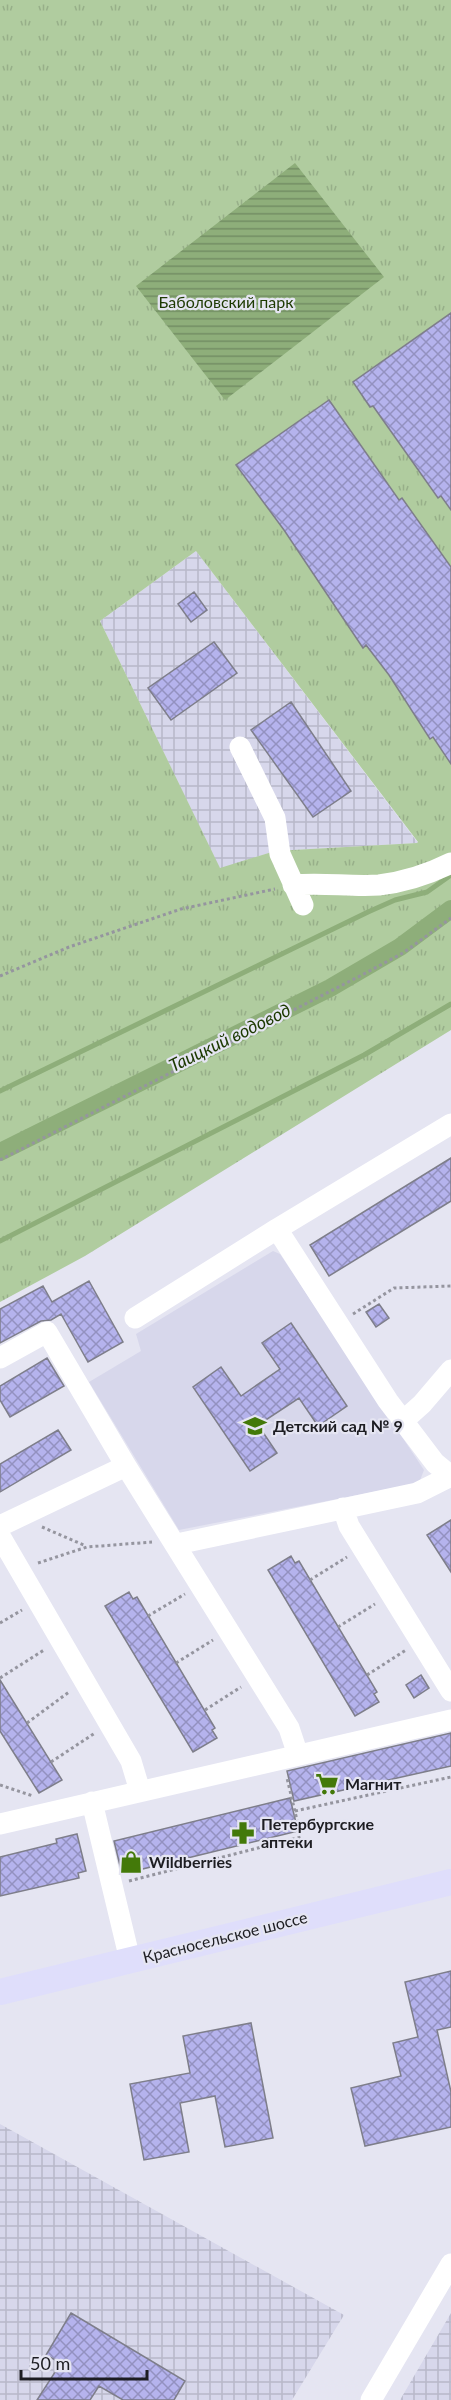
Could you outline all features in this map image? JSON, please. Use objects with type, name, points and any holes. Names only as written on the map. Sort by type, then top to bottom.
[{"type":"main road","name":"Красносельское шоссе","points":[[0,1992],[451,1882]]},
{"type":"street","points":[[240,747],[276,819],[280,854],[303,905]]},
{"type":"street","points":[[293,885],[318,882],[379,885],[412,879],[451,862]]},
{"type":"street","points":[[135,1318],[451,1124]]},
{"type":"street","points":[[169,1544],[417,1493],[451,1476],[435,1463],[403,1421],[277,1229]]},
{"type":"street","points":[[0,1358],[47,1332],[169,1544],[201,1584],[289,1728],[290,1756]]},
{"type":"street","points":[[403,1421],[422,1404],[451,1370]]},
{"type":"street","points":[[0,1526],[126,1466]]},
{"type":"street","points":[[343,1508],[349,1526],[451,1691]]},
{"type":"street","points":[[0,1536],[131,1761],[140,1791]]},
{"type":"street","points":[[0,1824],[451,1720]]},
{"type":"street","points":[[92,1802],[130,1960]]},
{"type":"street","points":[[371,2400],[451,2264]]},
{"type":"path","points":[[0,976],[69,947],[181,909],[293,885]]},
{"type":"path","points":[[0,1160],[360,976],[403,952],[451,918]]},
{"type":"path","points":[[368,1304],[394,1287],[451,1286]]},
{"type":"path","points":[[33,1523],[87,1546]]},
{"type":"path","points":[[30,1566],[87,1546],[169,1544]]},
{"type":"path","points":[[310,1580],[362,1548]]},
{"type":"path","points":[[148,1616],[201,1584]]},
{"type":"path","points":[[338,1627],[391,1594]]},
{"type":"path","points":[[0,1623],[38,1601]]},
{"type":"path","points":[[176,1663],[229,1630]]},
{"type":"path","points":[[0,1678],[60,1639]]},
{"type":"path","points":[[367,1674],[420,1641]]},
{"type":"path","points":[[205,1710],[258,1677]]},
{"type":"path","points":[[27,1723],[85,1681]]},
{"type":"path","points":[[51,1762],[109,1724]]},
{"type":"path","points":[[113,1885],[301,1837],[295,1811],[290,1756]]},
{"type":"path","points":[[295,1811],[451,1777]]},
{"type":"path","points":[[0,1785],[41,1798]]},
{"type":"shaded area","points":[[295,163],[384,277],[225,400],[136,286]]},
{"type":"shaded area","points":[[196,551],[418,843],[275,851],[220,869],[100,621]]},
{"type":"shaded area","name":"Детский сад № 9","points":[[273,1251],[280,1254],[424,1470],[419,1483],[179,1530],[89,1382],[141,1351],[136,1334]]},
{"type":"shaded area","points":[[0,2124],[344,2315],[292,2400],[0,2400]]},
{"type":"shaded area","points":[[451,2313],[451,2400],[400,2400]]},
{"type":"green space","name":"Баболовский парк","points":[[0,0],[451,0],[451,1030],[85,1256],[0,1302]],"holes":[[[196,551],[418,842],[275,851],[220,868],[100,621]]]},
{"type":"building","points":[[451,313],[451,510],[441,496],[438,498],[373,406],[370,407],[353,382]]},
{"type":"building","points":[[329,400],[399,500],[402,498],[451,567],[451,764],[433,737],[430,739],[389,675],[366,645],[363,648],[284,530],[236,465]]},
{"type":"building","points":[[194,592],[207,610],[191,622],[178,604]]},
{"type":"building","points":[[214,642],[237,673],[171,720],[148,688]]},
{"type":"building","points":[[291,702],[351,791],[313,817],[251,730]]},
{"type":"building","points":[[451,1158],[451,1201],[329,1276],[310,1245]]},
{"type":"building","points":[[89,1281],[123,1342],[88,1362],[61,1314],[51,1320],[41,1321],[0,1343],[0,1309],[43,1286],[52,1302]]},
{"type":"building","points":[[379,1304],[389,1318],[376,1327],[366,1312]]},
{"type":"building","points":[[291,1323],[347,1406],[318,1426],[299,1398],[258,1425],[277,1453],[250,1471],[193,1387],[221,1367],[241,1396],[280,1369],[262,1343]]},
{"type":"building","points":[[47,1358],[64,1386],[10,1417],[0,1400],[0,1386]]},
{"type":"building","points":[[58,1430],[71,1450],[0,1492],[0,1464]]},
{"type":"building","points":[[451,1520],[451,1572],[427,1535]]},
{"type":"building","points":[[291,1556],[295,1563],[299,1561],[377,1692],[374,1694],[379,1702],[355,1716],[268,1570]]},
{"type":"building","points":[[129,1592],[133,1599],[137,1597],[215,1728],[212,1730],[217,1738],[193,1752],[105,1606]]},
{"type":"building","points":[[421,1675],[429,1688],[414,1698],[406,1685]]},
{"type":"building","points":[[0,1680],[62,1780],[39,1793],[0,1731]]},
{"type":"building","points":[[451,1733],[451,1766],[294,1801],[287,1771]]},
{"type":"building","points":[[290,1798],[298,1831],[122,1874],[114,1841]]},
{"type":"building","points":[[77,1834],[86,1871],[78,1873],[79,1878],[0,1896],[0,1857],[57,1843],[56,1839]]},
{"type":"building","points":[[451,1971],[451,2027],[437,2030],[451,2092],[451,2127],[365,2146],[351,2088],[401,2076],[393,2043],[418,2037],[405,1982]]},
{"type":"building","points":[[251,2023],[273,2138],[225,2147],[215,2096],[180,2103],[189,2152],[144,2160],[130,2084],[190,2073],[183,2036]]},
{"type":"building","points":[[71,2313],[185,2381],[174,2400],[123,2400],[99,2386],[90,2400],[37,2400],[61,2363],[46,2355]]},
{"type":"waterway","points":[[0,1091],[368,912],[395,900],[427,892],[451,875]]},
{"type":"waterway","name":"Таицкий водовод","points":[[0,1152],[330,988],[400,947],[451,909]]},
{"type":"waterway","points":[[0,1241],[364,1055],[451,1004]]},
{"type":"place","name":"Детский сад № 9","points":[[255,1426]]},
{"type":"place","name":"Магнит","points":[[327,1784]]},
{"type":"place","name":"Петербургские аптеки","points":[[243,1833]]},
{"type":"place","name":"Wildberries","points":[[131,1862]]}]
